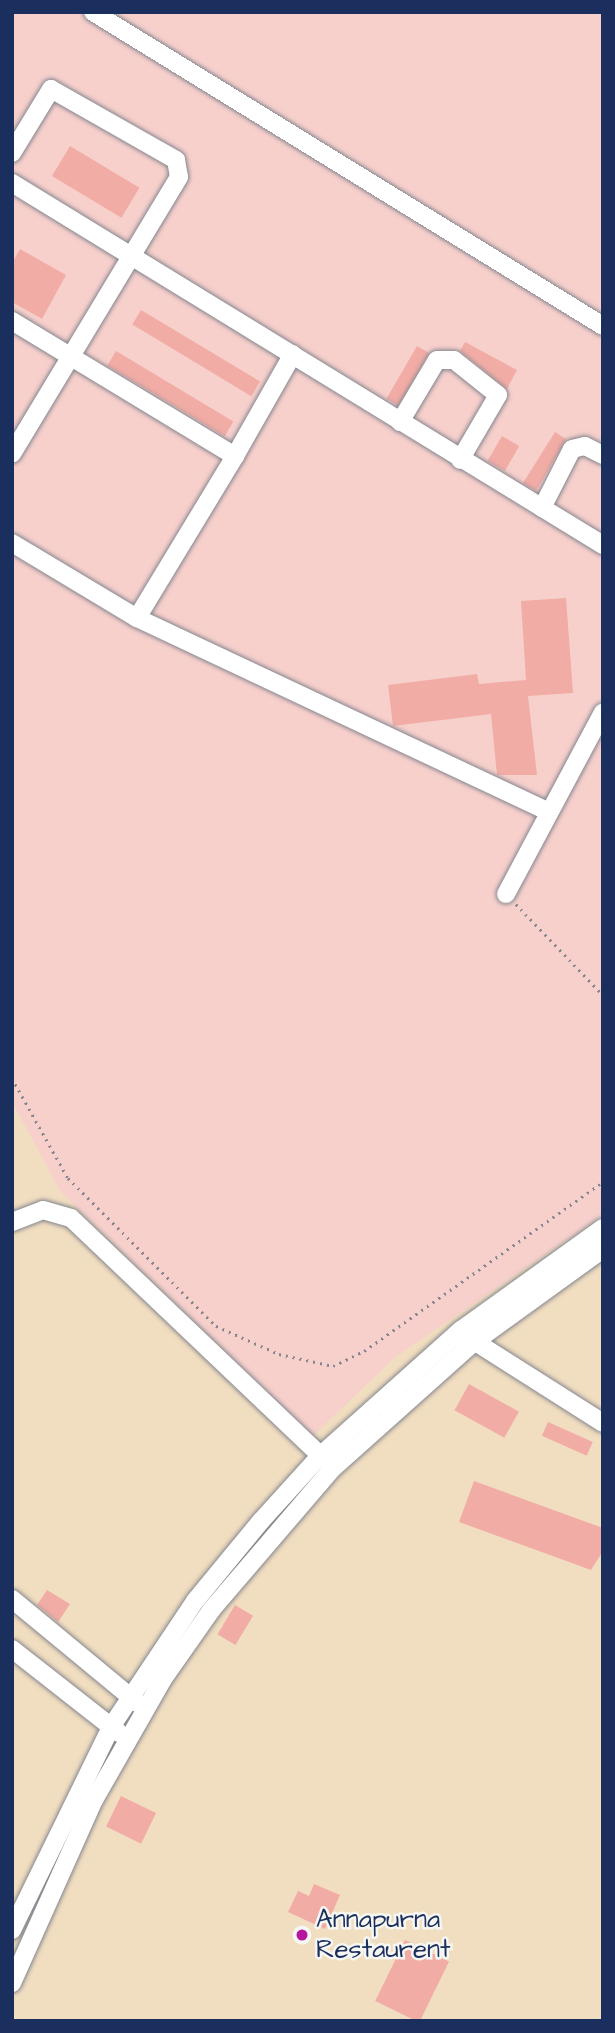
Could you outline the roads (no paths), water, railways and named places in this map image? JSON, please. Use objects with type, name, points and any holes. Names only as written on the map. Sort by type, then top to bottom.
[{"type":"street","points":[[93,12],[603,326]]},
{"type":"street","points":[[12,153],[51,89],[176,160],[179,177],[71,357],[20,426],[12,454]]},
{"type":"street","points":[[12,183],[293,354],[460,460],[602,543]]},
{"type":"street","points":[[12,321],[235,456]]},
{"type":"street","points":[[137,618],[293,354]]},
{"type":"street","points":[[400,422],[437,360],[454,360],[498,395],[460,460]]},
{"type":"street","points":[[542,508],[572,449],[585,446],[603,455]]},
{"type":"street","points":[[12,543],[137,618],[548,811]]},
{"type":"street","points":[[506,894],[603,712]]},
{"type":"street","points":[[12,1222],[43,1210],[71,1218],[326,1462]]},
{"type":"street","points":[[12,1930],[111,1727],[195,1601],[326,1462],[467,1337],[603,1228]]},
{"type":"street","points":[[467,1337],[603,1249]]},
{"type":"street","points":[[467,1337],[603,1423]]},
{"type":"street","points":[[12,1983],[69,1849],[146,1709],[212,1609],[326,1462]]},
{"type":"street","points":[[12,1599],[146,1709]]},
{"type":"street","points":[[12,1649],[129,1740]]},
{"type":"place","name":"Annapurna Restaurent","points":[[302,1935]]}]
